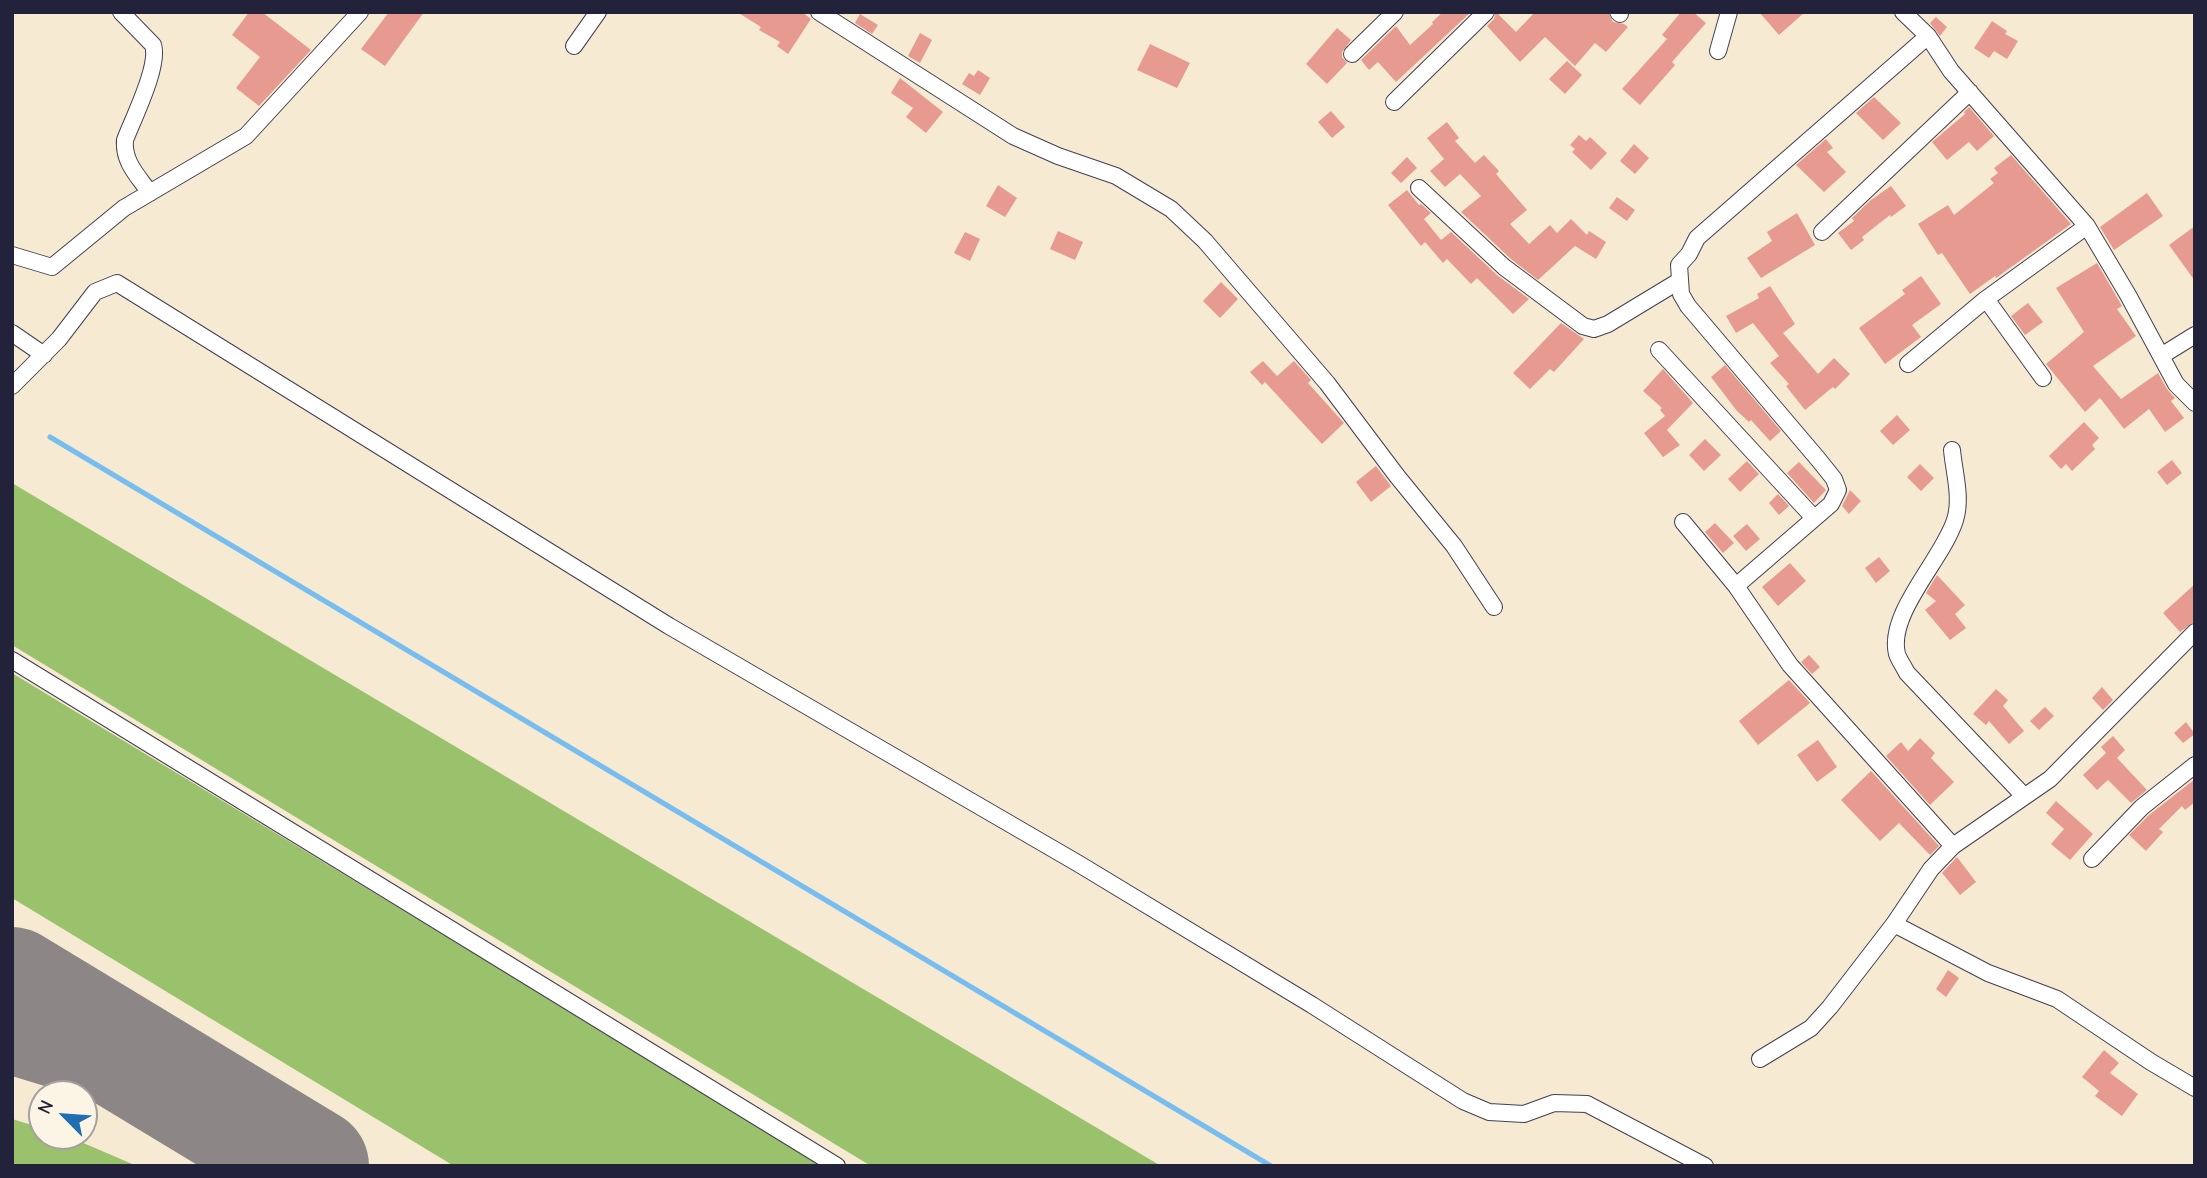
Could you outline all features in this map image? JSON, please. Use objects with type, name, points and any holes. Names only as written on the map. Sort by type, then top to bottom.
[{"type":"street","points":[[121,12],[147,38],[155,51],[151,70],[125,140],[124,152],[128,163],[150,192]]},
{"type":"street","points":[[12,256],[52,267],[124,208],[246,136],[360,12]]},
{"type":"street","points":[[574,46],[598,12]]},
{"type":"street","points":[[819,12],[1013,136],[1058,156],[1116,176],[1171,209],[1205,241],[1327,383],[1454,546],[1494,607]]},
{"type":"street","points":[[1352,54],[1395,12]]},
{"type":"street","points":[[1394,102],[1486,12]]},
{"type":"street","points":[[1718,51],[1729,12]]},
{"type":"street","points":[[1903,12],[1928,36],[1951,71],[2087,226],[2176,384],[2195,403]]},
{"type":"street","points":[[1736,586],[1831,504],[1838,490],[1834,479],[1688,306],[1681,294],[1679,265],[1689,254],[1697,238],[1928,36]]},
{"type":"street","points":[[1822,232],[1970,92]]},
{"type":"street","points":[[1419,188],[1504,267],[1583,326],[1594,329],[1608,324],[1679,281]]},
{"type":"street","points":[[1908,364],[1986,299],[2087,226]]},
{"type":"street","points":[[12,386],[59,339],[96,292],[117,283],[668,626],[1090,871],[1300,998],[1463,1101],[1489,1112],[1524,1114],[1554,1103],[1587,1104],[1705,1166]]},
{"type":"street","points":[[1986,299],[2043,378]]},
{"type":"street","points":[[12,333],[44,355]]},
{"type":"street","points":[[2161,356],[2195,335]]},
{"type":"street","points":[[1659,350],[1814,518]]},
{"type":"street","points":[[1952,450],[1958,501],[1955,520],[1947,540],[1900,620],[1896,638],[1897,654],[1907,673],[2025,796]]},
{"type":"street","points":[[1683,522],[1736,586],[1790,665],[1953,846]]},
{"type":"street","points":[[1760,1059],[1811,1028],[1894,924],[1931,869],[1953,846],[2050,779],[2195,632]]},
{"type":"street","points":[[12,660],[837,1166]]},
{"type":"street","points":[[2092,859],[2142,807],[2195,765]]},
{"type":"street","points":[[1894,924],[1988,972],[2057,999],[2195,1088]]},
{"type":"green space","points":[[12,483],[1161,1166],[871,1166],[12,645]]},
{"type":"green space","points":[[12,673],[824,1166],[454,1166],[12,898]]},
{"type":"green space","points":[[12,1119],[28,1124],[28,1150],[98,1149],[137,1166],[12,1166]]},
{"type":"building","points":[[249,12],[262,12],[311,50],[259,106],[236,88],[260,57],[232,35]]},
{"type":"building","points":[[389,12],[424,12],[385,66],[361,49]]},
{"type":"building","points":[[737,12],[802,12],[811,19],[788,54],[777,46],[780,42],[759,30],[761,27]]},
{"type":"building","points":[[1443,12],[1471,12],[1396,82],[1378,62],[1369,70],[1361,60],[1396,26],[1410,45]]},
{"type":"building","points":[[1496,12],[1516,32],[1535,12],[1608,12],[1613,22],[1628,27],[1606,52],[1595,43],[1575,66],[1545,37],[1520,62],[1487,26],[1494,19]]},
{"type":"building","points":[[1681,12],[1693,12],[1706,23],[1672,62],[1675,65],[1640,105],[1622,89],[1667,39],[1662,35]]},
{"type":"building","points":[[1759,12],[1805,12],[1779,35]]},
{"type":"building","points":[[860,14],[878,25],[872,34],[855,23]]},
{"type":"building","points":[[1936,17],[1947,27],[1940,36],[1930,23]]},
{"type":"building","points":[[1992,21],[2007,31],[2005,34],[2018,41],[2007,59],[1994,51],[1989,58],[1974,48]]},
{"type":"building","points":[[1337,28],[1351,40],[1342,52],[1347,63],[1327,84],[1306,64]]},
{"type":"building","points":[[920,33],[932,40],[920,63],[908,56]]},
{"type":"building","points":[[1150,44],[1190,63],[1177,88],[1137,70]]},
{"type":"building","points":[[1567,61],[1582,75],[1565,94],[1549,79]]},
{"type":"building","points":[[978,70],[990,78],[980,95],[962,84],[969,73],[974,76]]},
{"type":"building","points":[[900,78],[943,112],[926,133],[906,117],[913,108],[891,93]]},
{"type":"building","points":[[1874,97],[1901,123],[1883,140],[1856,113]]},
{"type":"building","points":[[1969,107],[1994,136],[1977,151],[1969,142],[1947,160],[1932,142],[1965,114]]},
{"type":"building","points":[[1331,111],[1345,127],[1332,138],[1318,122]]},
{"type":"building","points":[[1447,122],[1459,138],[1455,141],[1475,163],[1484,155],[1499,171],[1496,174],[1527,210],[1510,224],[1529,244],[1550,225],[1557,233],[1571,219],[1587,235],[1589,231],[1606,242],[1596,259],[1575,246],[1538,280],[1511,259],[1461,212],[1481,196],[1460,174],[1445,187],[1430,171],[1444,159],[1427,138]]},
{"type":"building","points":[[1579,135],[1586,141],[1590,137],[1607,153],[1591,170],[1572,152],[1575,149],[1570,145]]},
{"type":"building","points":[[1826,139],[1833,148],[1827,152],[1846,172],[1824,192],[1796,165]]},
{"type":"building","points":[[1634,144],[1649,158],[1635,174],[1620,161]]},
{"type":"building","points":[[2011,155],[2071,224],[1970,294],[1942,253],[1938,255],[1918,224],[1948,205],[1954,215],[1994,183],[1990,179],[1998,173],[1994,168]]},
{"type":"building","points":[[1407,157],[1417,168],[1401,183],[1391,173]]},
{"type":"building","points":[[998,185],[1017,198],[1005,217],[986,206]]},
{"type":"building","points":[[1891,186],[1906,206],[1862,237],[1864,240],[1851,250],[1838,233],[1854,221],[1852,218],[1871,200]]},
{"type":"building","points":[[1407,190],[1419,205],[1431,213],[1424,219],[1441,240],[1451,232],[1497,275],[1529,299],[1513,314],[1477,278],[1471,284],[1447,259],[1443,263],[1425,242],[1421,246],[1388,205]]},
{"type":"building","points":[[2147,193],[2163,216],[2114,250],[2100,227]]},
{"type":"building","points":[[1617,197],[1635,210],[1627,221],[1609,208]]},
{"type":"building","points":[[1797,213],[1815,245],[1761,278],[1747,258],[1772,241],[1767,232]]},
{"type":"building","points":[[2195,226],[2195,281],[2169,245]]},
{"type":"building","points":[[1058,231],[1083,242],[1075,260],[1050,249]]},
{"type":"building","points":[[965,232],[980,239],[970,261],[954,253]]},
{"type":"building","points":[[2097,263],[2122,306],[2117,309],[2136,336],[2093,366],[2121,399],[2158,373],[2175,398],[2171,401],[2184,418],[2165,432],[2149,409],[2124,429],[2100,398],[2085,412],[2046,364],[2084,332],[2056,288]]},
{"type":"building","points":[[1921,276],[1941,304],[1912,325],[1921,337],[1885,364],[1859,328],[1905,294],[1902,290]]},
{"type":"building","points":[[1221,282],[1238,299],[1220,318],[1203,301]]},
{"type":"building","points":[[1770,286],[1795,324],[1783,333],[1818,374],[1834,358],[1850,374],[1835,389],[1833,387],[1805,410],[1786,386],[1789,384],[1770,363],[1779,356],[1753,323],[1736,333],[1726,316],[1759,298],[1757,294]]},
{"type":"building","points":[[2028,303],[2043,322],[2025,335],[2011,316]]},
{"type":"building","points":[[1561,323],[1584,339],[1554,372],[1550,369],[1530,389],[1513,373]]},
{"type":"building","points":[[1263,361],[1277,376],[1294,361],[1311,380],[1308,383],[1344,423],[1322,444],[1265,382],[1262,385],[1250,372]]},
{"type":"building","points":[[1725,365],[1781,431],[1770,441],[1751,420],[1749,422],[1737,411],[1711,377]]},
{"type":"building","points":[[1663,369],[1693,403],[1667,430],[1680,445],[1663,457],[1644,433],[1665,416],[1660,410],[1662,408],[1643,391]]},
{"type":"building","points":[[1897,415],[1910,430],[1893,445],[1880,431]]},
{"type":"building","points":[[2084,422],[2099,438],[2092,445],[2095,449],[2072,471],[2066,464],[2061,469],[2049,456]]},
{"type":"building","points":[[1705,439],[1721,455],[1704,471],[1689,455]]},
{"type":"building","points":[[2172,460],[2182,473],[2167,485],[2157,472]]},
{"type":"building","points":[[1747,461],[1759,474],[1740,492],[1728,479]]},
{"type":"building","points":[[1799,462],[1826,490],[1814,503],[1787,473]]},
{"type":"building","points":[[1920,464],[1934,478],[1921,491],[1907,477]]},
{"type":"building","points":[[1376,466],[1391,486],[1371,502],[1356,482]]},
{"type":"building","points":[[1850,490],[1861,501],[1849,514],[1842,506]]},
{"type":"building","points":[[1778,494],[1789,506],[1779,515],[1769,503]]},
{"type":"building","points":[[1715,523],[1734,543],[1723,553],[1705,532]]},
{"type":"building","points":[[1747,524],[1760,539],[1746,551],[1733,536]]},
{"type":"building","points":[[1879,557],[1890,571],[1876,583],[1865,568]]},
{"type":"building","points":[[1790,563],[1806,581],[1778,606],[1762,587]]},
{"type":"building","points":[[1937,575],[1965,605],[1955,614],[1966,628],[1950,640],[1925,610],[1936,601],[1926,593]]},
{"type":"building","points":[[2195,584],[2195,621],[2180,632],[2163,613]]},
{"type":"building","points":[[1809,655],[1820,667],[1812,674],[1801,662]]},
{"type":"building","points":[[1789,680],[1810,703],[1758,745],[1739,721]]},
{"type":"building","points":[[2102,687],[2113,700],[2103,710],[2092,698]]},
{"type":"building","points":[[1996,689],[2008,700],[2003,706],[2024,731],[2009,744],[1989,721],[1986,725],[1973,714]]},
{"type":"building","points":[[2045,707],[2054,716],[2039,730],[2030,721]]},
{"type":"building","points":[[2186,722],[2195,734],[2183,743],[2174,733]]},
{"type":"building","points":[[2113,736],[2125,750],[2117,758],[2147,790],[2131,803],[2108,780],[2097,790],[2083,775],[2106,753],[2101,747]]},
{"type":"building","points":[[1920,738],[1935,753],[1931,758],[1954,782],[1930,805],[1886,756],[1901,742],[1908,751]]},
{"type":"building","points":[[1818,740],[1837,767],[1817,782],[1797,755]]},
{"type":"building","points":[[1871,771],[1939,846],[1930,855],[1899,823],[1880,841],[1841,800]]},
{"type":"building","points":[[2195,779],[2195,802],[2185,810],[2182,806],[2159,829],[2163,832],[2146,851],[2129,835],[2149,815]]},
{"type":"building","points":[[2056,801],[2093,834],[2070,860],[2051,844],[2064,829],[2046,813]]},
{"type":"building","points":[[1957,857],[1976,882],[1960,895],[1942,873]]},
{"type":"building","points":[[1948,970],[1959,978],[1946,997],[1936,989]]},
{"type":"building","points":[[2104,1050],[2119,1063],[2110,1073],[2138,1094],[2122,1116],[2095,1096],[2099,1091],[2082,1077]]},
{"type":"waterway","points":[[50,437],[1271,1166]]},
{"type":"taxiway","points":[[12,1052],[153,1095],[287,1151]]},
{"type":"runway","points":[[12,985],[311,1166]]}]
